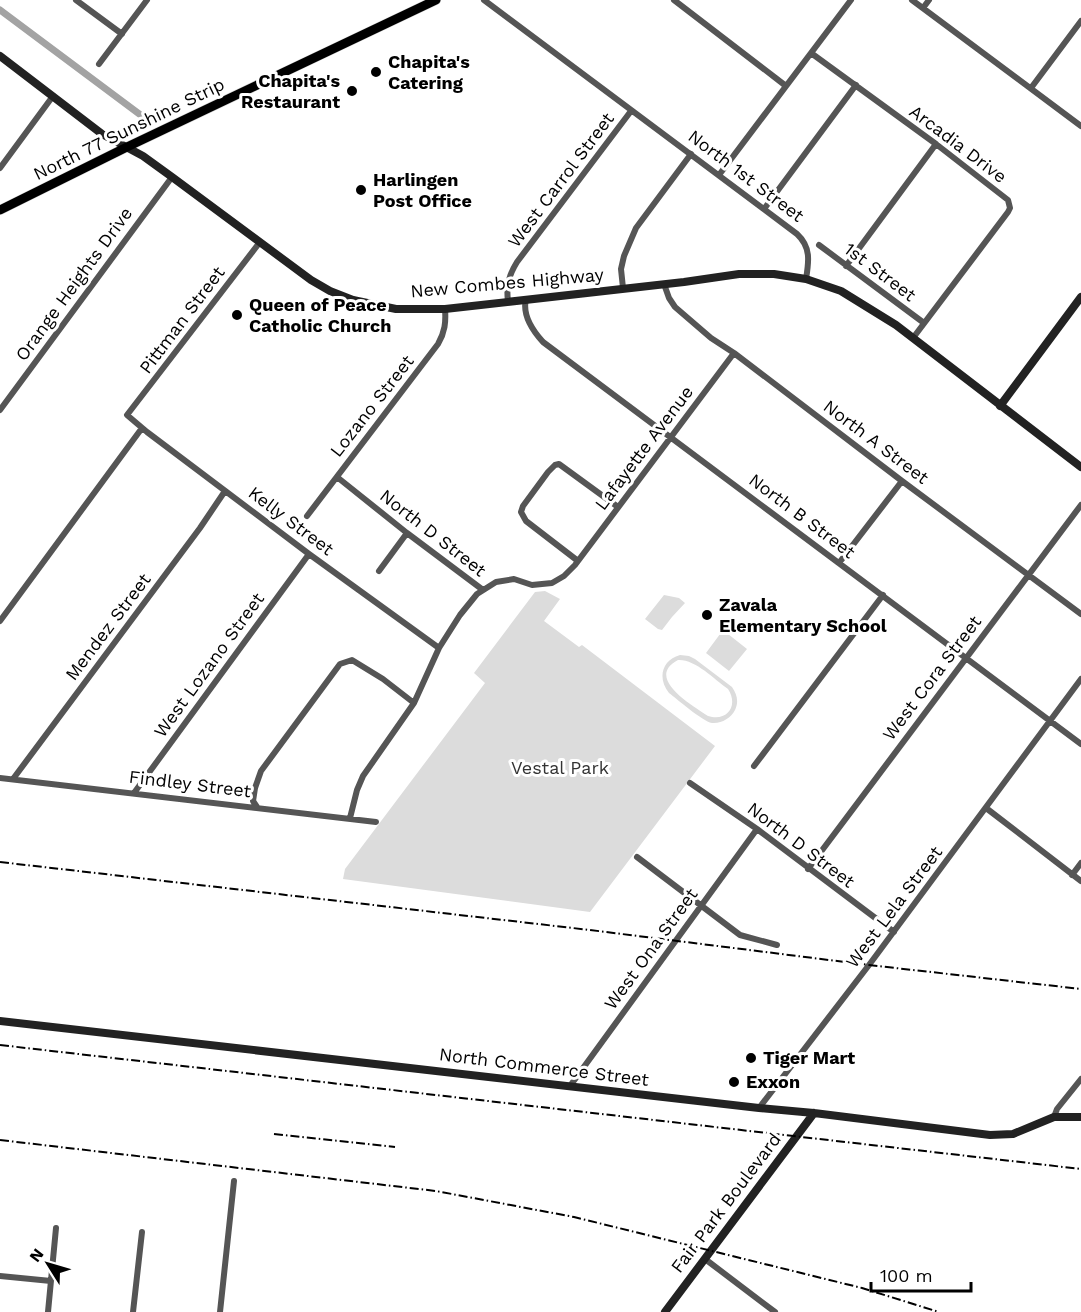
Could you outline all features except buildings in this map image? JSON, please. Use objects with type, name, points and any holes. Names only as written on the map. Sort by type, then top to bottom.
[{"type":"main road","name":"North 77 Sunshine Strip","points":[[0,210],[436,0]]},
{"type":"street","points":[[76,0],[122,34]]},
{"type":"street","points":[[99,64],[147,0]]},
{"type":"street","name":"North 1st Street","points":[[484,0],[797,234],[805,243],[809,255],[806,279]]},
{"type":"street","points":[[674,0],[786,86]]},
{"type":"street","points":[[718,175],[851,0]]},
{"type":"street","points":[[912,0],[1081,126]]},
{"type":"street","points":[[923,8],[929,0]]},
{"type":"street","points":[[1031,88],[1081,21]]},
{"type":"street","name":"Arcadia Drive","points":[[811,53],[936,144],[1008,200],[1010,208],[913,338]]},
{"type":"street","name":"New Combes Highway","points":[[0,56],[102,134],[143,156],[312,280],[330,291],[353,300],[396,309],[445,309],[750,273],[806,279]]},
{"type":"street","points":[[764,209],[856,86]]},
{"type":"street","points":[[0,168],[53,96]]},
{"type":"street","name":"West Carrol Street","points":[[508,301],[508,281],[517,262],[631,111]]},
{"type":"street","points":[[846,266],[936,144]]},
{"type":"street","points":[[623,288],[621,269],[636,228],[691,154]]},
{"type":"street","name":"Orange Heights Drive","points":[[0,410],[172,177]]},
{"type":"street","name":"Pittman Street","points":[[127,416],[260,242]]},
{"type":"street","name":"1st Street","points":[[819,245],[924,323]]},
{"type":"street","points":[[806,279],[841,291],[897,325],[1000,406],[1080,464]]},
{"type":"street","name":"North A Street","points":[[664,284],[675,307],[711,338],[1081,614]]},
{"type":"street","points":[[1000,406],[1081,297]]},
{"type":"street","name":"North B Street","points":[[526,299],[528,322],[543,342],[1081,744]]},
{"type":"street","name":"Lozano Street","points":[[307,516],[438,344],[444,331],[445,309]]},
{"type":"street","name":"Lafayette Avenue","points":[[578,561],[734,353]]},
{"type":"street","name":"Kelly Street","points":[[127,416],[309,554],[439,648]]},
{"type":"street","points":[[0,621],[142,428]]},
{"type":"street","points":[[578,561],[526,521],[522,512],[523,506],[540,481],[555,465],[559,464],[618,507]]},
{"type":"street","name":"North D Street","points":[[337,477],[483,590],[496,582],[514,579],[532,585],[552,583],[564,576],[578,561]]},
{"type":"street","points":[[839,563],[902,481]]},
{"type":"street","name":"Mendez Street","points":[[13,779],[200,528],[225,491]]},
{"type":"street","name":"West Cora Street","points":[[808,869],[1081,505]]},
{"type":"street","points":[[379,571],[407,533]]},
{"type":"street","name":"West Lozano Street","points":[[134,793],[309,554]]},
{"type":"street","points":[[350,818],[363,776],[414,703],[439,648],[460,615],[483,590]]},
{"type":"street","points":[[754,766],[883,595]]},
{"type":"street","points":[[257,807],[253,801],[261,771],[340,664],[352,660],[383,679],[414,703]]},
{"type":"street","name":"West Lela Street","points":[[759,1108],[894,932],[1081,679]]},
{"type":"street","name":"Findley Street","points":[[0,778],[376,822]]},
{"type":"street","name":"North D Street","points":[[690,783],[757,829],[894,932]]},
{"type":"street","points":[[986,808],[1081,881]]},
{"type":"street","name":"West Ona Street","points":[[570,1086],[757,829]]},
{"type":"street","points":[[637,857],[740,935],[777,945]]},
{"type":"street","points":[[1072,875],[1081,863]]},
{"type":"street","name":"North Commerce Street","points":[[0,1021],[990,1135],[1013,1134],[1054,1117],[1081,1117]]},
{"type":"street","points":[[1054,1117],[1057,1109],[1081,1079]]},
{"type":"street","name":"Fair Park Boulevard","points":[[665,1312],[814,1113]]},
{"type":"street","points":[[220,1312],[234,1181]]},
{"type":"street","points":[[48,1312],[56,1228]]},
{"type":"street","points":[[133,1312],[142,1232]]},
{"type":"street","points":[[705,1259],[775,1312]]},
{"type":"street","points":[[0,1276],[51,1281]]},
{"type":"green space","name":"Vestal Park","points":[[545,591],[560,599],[544,621],[579,647],[582,645],[715,746],[590,912],[343,879],[345,869],[485,683],[474,673],[535,592]]},
{"type":"green space","points":[[664,595],[679,598],[685,603],[662,630],[645,619]]},
{"type":"green space","points":[[723,630],[747,649],[729,671],[706,653]]},
{"type":"green space","points":[[680,655],[695,659],[732,687],[737,701],[731,716],[712,723],[669,693],[662,676],[665,665]],"holes":[[[678,660],[698,666],[728,689],[732,707],[726,715],[708,716],[675,691],[666,675],[669,667]]]},
{"type":"waterway","points":[[0,10],[146,119]]},
{"type":"railway","points":[[0,862],[1081,989]]},
{"type":"railway","points":[[0,1045],[1081,1169]]},
{"type":"railway","points":[[274,1134],[395,1147]]},
{"type":"railway","points":[[0,1140],[436,1191],[574,1217],[862,1288],[939,1312]]},
{"type":"place","name":"Chapita's Catering","points":[[376,72]]},
{"type":"place","name":"Chapita's Restaurant","points":[[352,91]]},
{"type":"place","name":"Harlingen Post Office","points":[[361,190]]},
{"type":"place","name":"Queen of Peace Catholic Church","points":[[237,315]]},
{"type":"place","name":"Zavala Elementary School","points":[[707,615]]},
{"type":"place","name":"Tiger Mart","points":[[751,1058]]},
{"type":"place","name":"Exxon","points":[[734,1082]]}]
